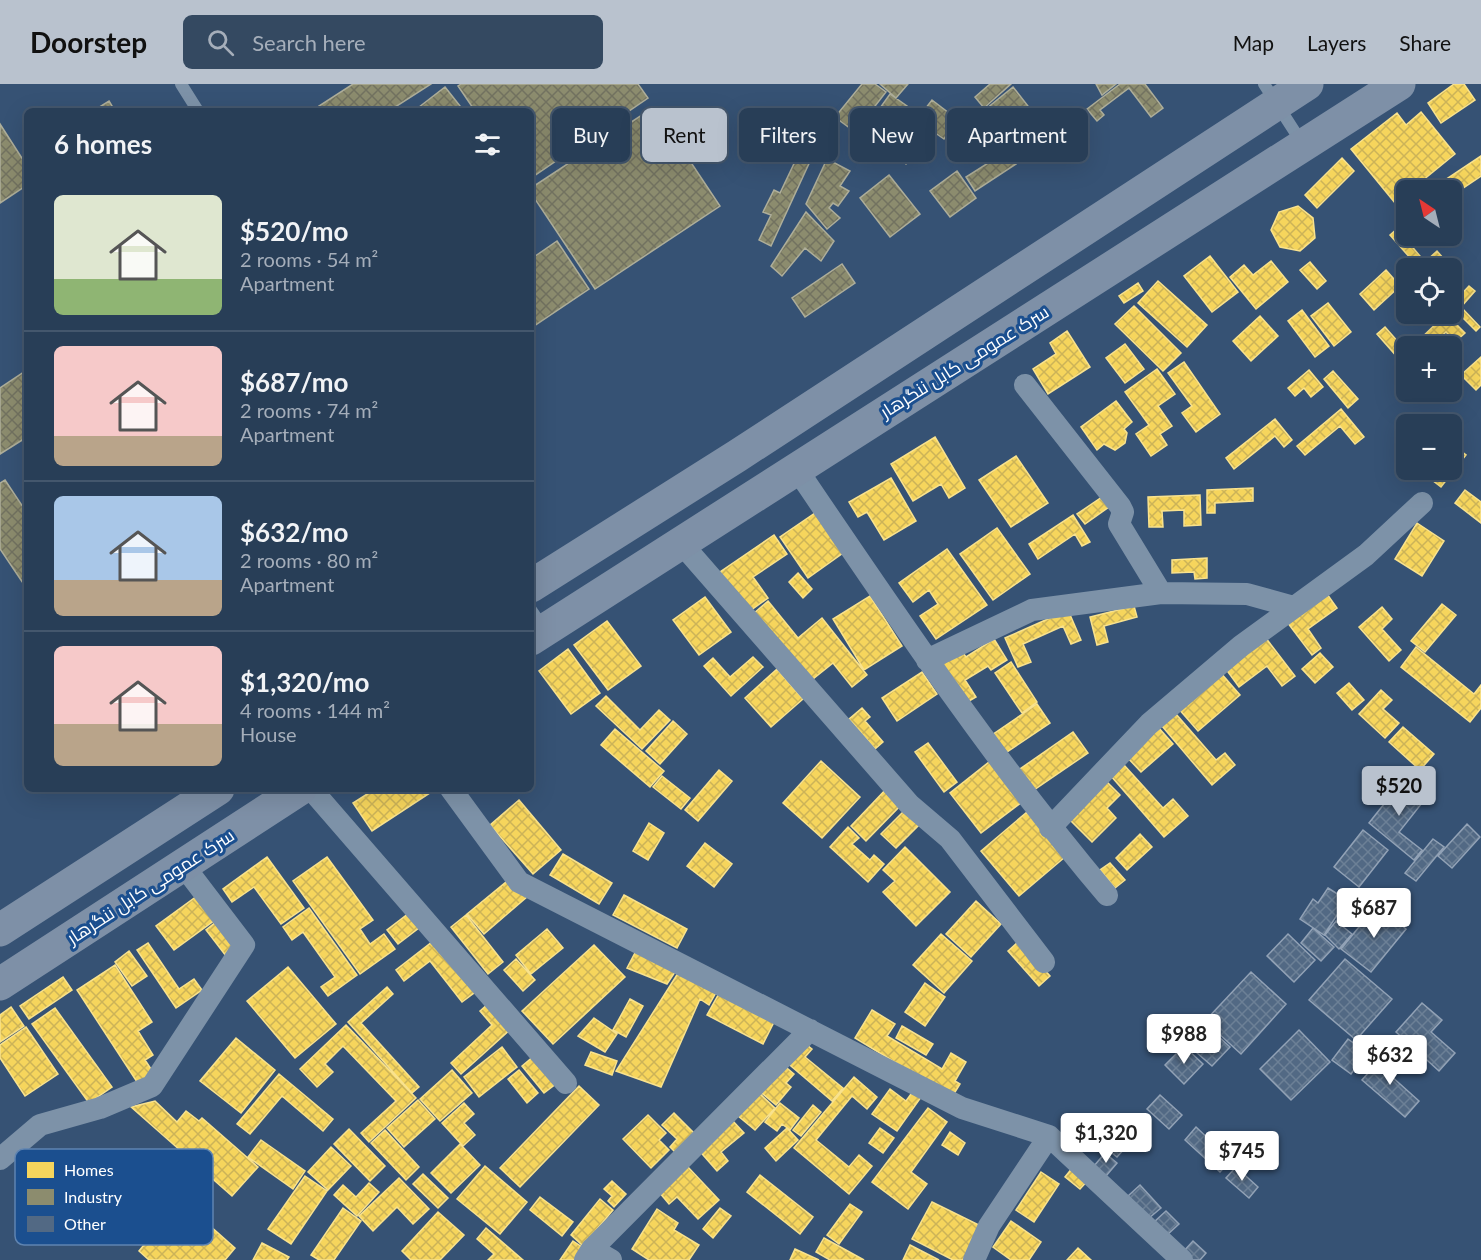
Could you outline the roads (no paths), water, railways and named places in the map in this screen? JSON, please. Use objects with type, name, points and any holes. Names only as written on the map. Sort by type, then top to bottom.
[{"type":"highway","points":[[534,584],[737,456],[1270,94],[1307,84]]},
{"type":"highway","name":"سرک عمومی کابل ننگرهار","points":[[536,626],[681,543],[1399,84]]},
{"type":"highway","points":[[0,930],[213,792]]},
{"type":"highway","name":"سرک عمومی کابل ننگرهار","points":[[0,984],[295,792]]},
{"type":"street","points":[[1025,385],[1120,506],[1123,512],[1119,524],[1161,593]]},
{"type":"street","points":[[796,468],[927,660],[1050,828],[1107,894]]},
{"type":"street","points":[[1050,828],[1149,724],[1241,646],[1366,555],[1422,504]]},
{"type":"street","points":[[681,543],[909,804],[950,839],[1044,962]]},
{"type":"street","points":[[927,660],[1032,610],[1161,593],[1247,594],[1294,607]]},
{"type":"street","points":[[314,792],[566,1083]]},
{"type":"street","points":[[453,792],[519,882],[962,1108],[1049,1136],[1182,1260]]},
{"type":"street","points":[[0,1159],[40,1125],[100,1108],[152,1086],[244,945],[183,865]]},
{"type":"street","points":[[596,1256],[810,1030]]},
{"type":"street","points":[[974,1260],[989,1226],[1049,1136]]},
{"type":"lane","points":[[180,84],[196,108]]},
{"type":"lane","points":[[1270,94],[1304,145]]}]
